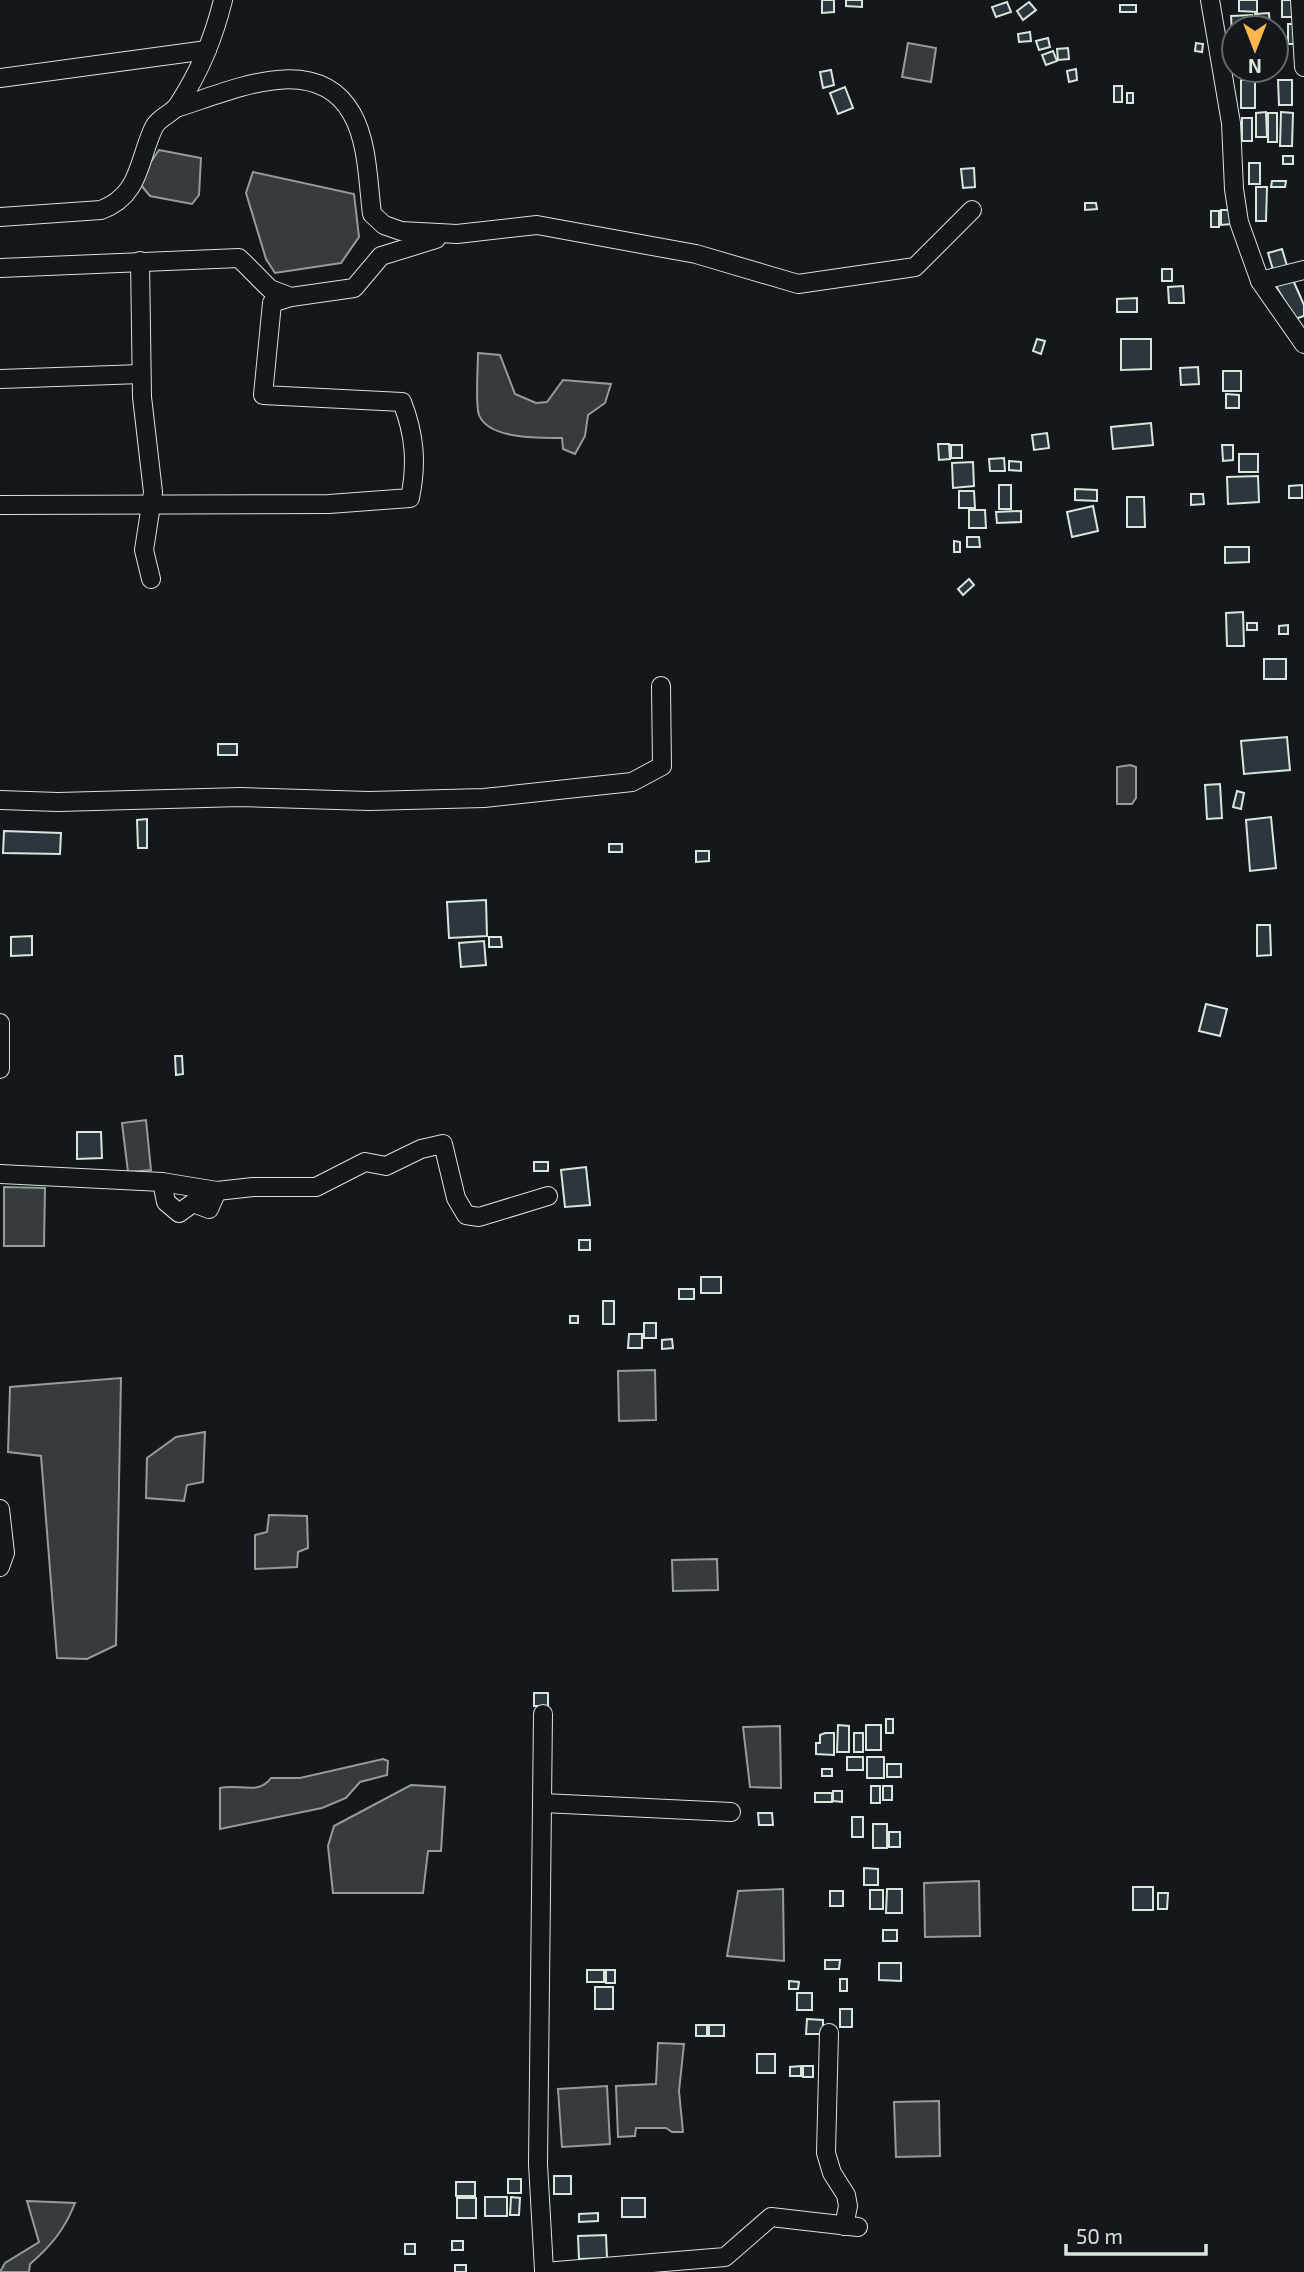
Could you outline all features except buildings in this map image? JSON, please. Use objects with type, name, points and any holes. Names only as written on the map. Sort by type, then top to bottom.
[{"type":"street","points":[[0,217],[102,210],[116,204],[129,193],[156,124],[176,108],[215,34],[223,0]]},
{"type":"street","points":[[1210,0],[1231,122],[1234,189],[1239,222],[1260,281],[1304,344]]},
{"type":"street","points":[[1300,0],[1304,67]]},
{"type":"street","points":[[0,78],[207,50]]},
{"type":"street","points":[[176,108],[289,77],[331,88],[353,115],[363,147],[372,214],[384,225],[401,231],[457,234]]},
{"type":"street","points":[[0,505],[329,504],[410,498],[415,470],[412,427],[402,402],[263,396],[272,303],[291,297],[354,288],[381,256],[418,243],[457,234],[537,225],[696,254],[798,284],[915,267],[972,210]]},
{"type":"street","points":[[0,268],[239,258],[270,289],[291,297]]},
{"type":"street","points":[[140,261],[141,374],[153,492],[144,550],[151,579]]},
{"type":"street","points":[[1260,281],[1304,270]]},
{"type":"street","points":[[0,379],[141,374]]},
{"type":"street","points":[[0,800],[58,802],[241,797],[369,801],[484,798],[632,782],[662,766],[661,686]]},
{"type":"street","points":[[0,1023],[0,1069]]},
{"type":"street","points":[[0,1174],[162,1182],[217,1191],[253,1186],[316,1186],[365,1162],[386,1166],[421,1149],[443,1144],[456,1198],[466,1215],[479,1217],[548,1196]]},
{"type":"street","points":[[162,1182],[166,1202],[179,1213],[193,1203],[209,1209],[217,1191]]},
{"type":"street","points":[[0,1509],[5,1553],[0,1567]]},
{"type":"street","points":[[543,1714],[538,2164],[544,2271],[725,2257],[771,2217],[851,2226],[846,2194],[832,2173],[826,2153],[829,2033]]},
{"type":"street","points":[[543,1803],[731,1812]]},
{"type":"shaded area","points":[[908,43],[936,48],[931,82],[902,77]]},
{"type":"shaded area","points":[[159,150],[201,158],[199,195],[192,204],[150,196],[140,184],[144,172]]},
{"type":"shaded area","points":[[253,172],[354,194],[359,237],[341,263],[275,273],[266,259],[246,193]]},
{"type":"shaded area","points":[[478,353],[500,355],[515,394],[536,403],[547,402],[563,380],[611,384],[605,403],[588,415],[585,436],[575,454],[563,449],[562,438],[517,436],[493,429],[485,423],[478,410]]},
{"type":"shaded area","points":[[1117,767],[1136,767],[1136,798],[1132,804],[1117,804]]},
{"type":"shaded area","points":[[146,1120],[151,1170],[128,1172],[122,1123]]},
{"type":"shaded area","points":[[4,1187],[45,1188],[44,1246],[4,1246]]},
{"type":"shaded area","points":[[655,1370],[656,1420],[619,1421],[618,1371]]},
{"type":"shaded area","points":[[121,1378],[116,1645],[87,1659],[57,1658],[41,1456],[8,1452],[10,1387]]},
{"type":"shaded area","points":[[205,1432],[203,1482],[187,1485],[184,1501],[146,1498],[147,1458],[176,1437]]},
{"type":"shaded area","points":[[269,1515],[307,1516],[308,1548],[298,1552],[297,1567],[255,1569],[255,1535],[267,1532]]},
{"type":"shaded area","points":[[717,1559],[718,1590],[673,1591],[672,1560]]},
{"type":"shaded area","points":[[780,1726],[781,1788],[750,1787],[743,1727]]},
{"type":"shaded area","points":[[383,1759],[388,1761],[387,1775],[360,1782],[346,1798],[322,1808],[220,1829],[220,1788],[254,1788],[271,1778],[300,1778]]},
{"type":"shaded area","points":[[411,1785],[445,1787],[441,1851],[428,1851],[423,1893],[333,1893],[328,1846],[334,1826]]},
{"type":"shaded area","points":[[979,1881],[980,1936],[925,1937],[924,1883]]},
{"type":"shaded area","points":[[783,1889],[784,1961],[727,1956],[738,1891]]},
{"type":"shaded area","points":[[658,2043],[684,2044],[679,2091],[683,2132],[672,2132],[666,2128],[636,2128],[635,2136],[618,2137],[616,2086],[656,2084]]},
{"type":"shaded area","points":[[607,2086],[610,2144],[562,2147],[558,2089]]},
{"type":"shaded area","points":[[939,2101],[940,2156],[896,2157],[894,2102]]},
{"type":"shaded area","points":[[27,2201],[75,2203],[57,2236],[30,2264],[29,2272],[0,2272],[5,2263],[39,2242]]}]
